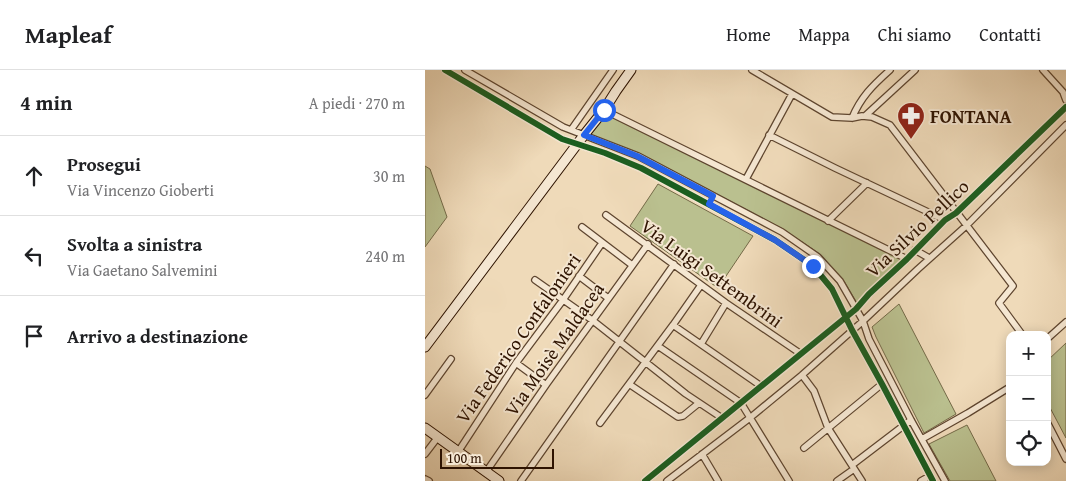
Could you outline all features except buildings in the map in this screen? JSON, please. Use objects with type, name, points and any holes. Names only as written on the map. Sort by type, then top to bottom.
[{"type":"street","points":[[445,70],[562,139],[605,153],[641,168],[775,240],[813,266],[832,289],[932,479],[921,481]]},
{"type":"street","points":[[465,70],[563,127],[637,156],[782,232],[818,257],[840,281],[863,321],[869,339],[945,481]]},
{"type":"street","points":[[571,130],[613,70]]},
{"type":"street","points":[[425,347],[604,110],[615,91],[631,70]]},
{"type":"street","points":[[752,70],[832,117],[872,116],[890,126],[1013,286],[999,303],[1020,331]]},
{"type":"street","points":[[851,118],[867,92],[890,70]]},
{"type":"street","points":[[865,116],[915,70]]},
{"type":"street","points":[[1043,70],[1063,92],[1066,100]]},
{"type":"street","points":[[746,179],[792,94]]},
{"type":"street","name":"Via Silvio Pellico","points":[[645,481],[856,309],[945,220],[956,213],[1066,107]]},
{"type":"street","points":[[604,110],[907,258]]},
{"type":"street","name":"Via Silvio Pellico","points":[[667,481],[803,375],[966,226],[1066,125]]},
{"type":"street","points":[[769,135],[945,220]]},
{"type":"street","points":[[828,221],[867,183]]},
{"type":"street","points":[[709,204],[713,196]]},
{"type":"street","points":[[724,213],[729,204]]},
{"type":"street","name":"Via Luigi Settembrini","points":[[606,215],[726,303],[801,354]]},
{"type":"street","points":[[582,227],[632,266]]},
{"type":"street","name":"Via Federico Confalonieri","points":[[458,452],[516,363],[563,300],[602,243]]},
{"type":"street","name":"Via Moisè Maldacea","points":[[486,472],[647,244]]},
{"type":"street","name":"Via Silvio Pellico","points":[[915,250],[929,258]]},
{"type":"street","points":[[521,481],[674,264]]},
{"type":"street","points":[[579,276],[608,298]]},
{"type":"street","points":[[535,280],[592,320],[699,403],[722,418]]},
{"type":"street","points":[[601,423],[701,284]]},
{"type":"street","points":[[701,344],[726,303]]},
{"type":"street","points":[[1051,335],[1066,322]]},
{"type":"street","points":[[673,325],[761,386]]},
{"type":"street","points":[[657,346],[741,403],[789,481]]},
{"type":"street","points":[[425,395],[451,359]]},
{"type":"street","points":[[516,363],[546,385]]},
{"type":"street","points":[[803,375],[814,391],[828,428],[862,481]]},
{"type":"street","points":[[629,384],[678,417],[683,416],[699,403]]},
{"type":"street","points":[[804,448],[882,384]]},
{"type":"street","points":[[922,439],[1006,390]]},
{"type":"street","points":[[837,481],[911,420]]},
{"type":"street","points":[[425,428],[499,481]]},
{"type":"street","points":[[1051,430],[1066,459]]},
{"type":"street","points":[[425,454],[438,437]]},
{"type":"street","points":[[920,456],[929,451]]},
{"type":"street","points":[[702,454],[718,481]]},
{"type":"street","points":[[425,478],[429,481]]},
{"type":"green space","points":[[605,113],[902,259],[857,303],[844,281],[820,254],[783,229],[641,154],[589,135]]},
{"type":"green space","points":[[425,166],[430,169],[447,217],[425,247]]},
{"type":"green space","points":[[658,184],[753,236],[718,288],[630,226]]},
{"type":"green space","points":[[899,304],[956,414],[924,433],[872,327]]},
{"type":"green space","points":[[1066,343],[1066,438],[1051,410],[1051,357]]},
{"type":"green space","points":[[967,425],[996,481],[950,481],[929,444]]},
{"type":"cycle path","points":[[445,70],[562,139],[605,153],[641,168],[775,240],[813,266],[832,289],[933,481]]},
{"type":"cycle path","points":[[645,481],[856,309],[945,220],[956,213],[1066,107]]},
{"type":"place","name":"FONTANA","points":[[911,140]]},
{"type":"route","points":[[604,110],[584,135],[637,156],[713,196],[709,204],[775,240],[813,266]]}]
